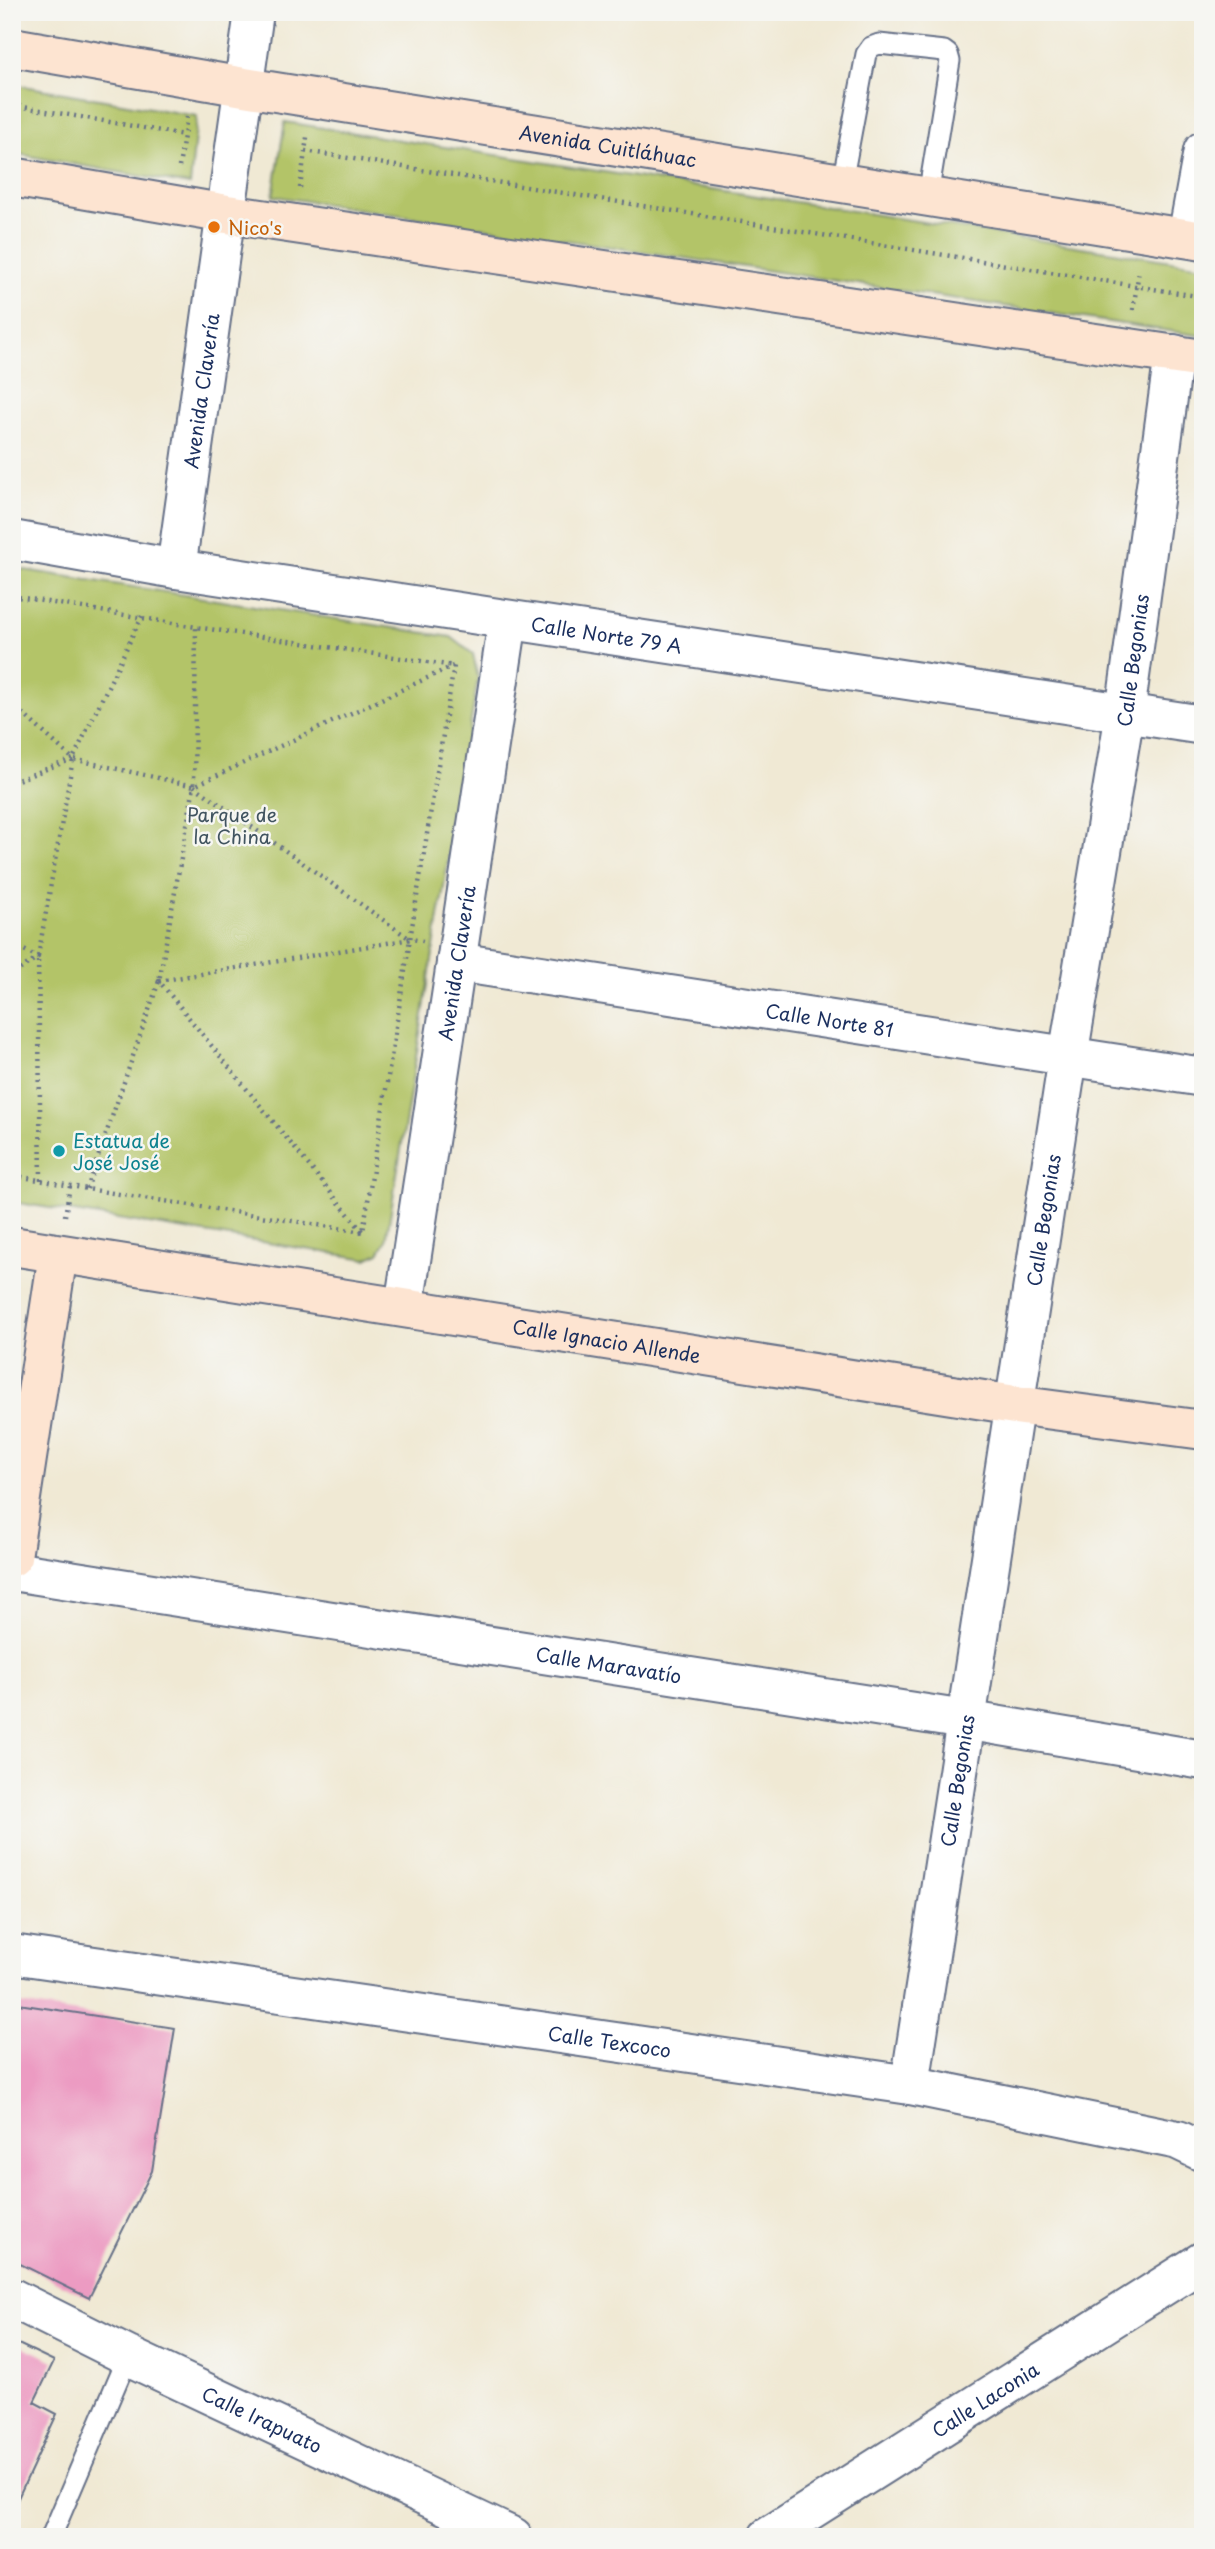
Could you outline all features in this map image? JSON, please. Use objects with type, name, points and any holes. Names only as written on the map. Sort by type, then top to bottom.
[{"type":"main road","name":"Avenida Cuitláhuac","points":[[12,47],[244,87],[1195,239]]},
{"type":"main road","points":[[12,177],[227,214],[1188,356]]},
{"type":"main road","name":"Calle Ignacio Allende","points":[[12,1246],[1015,1405],[1203,1430]]},
{"type":"main road","points":[[12,1557],[58,1254]]},
{"type":"street","name":"Avenida Clavería","points":[[176,569],[254,12]]},
{"type":"street","points":[[1195,239],[1203,151]]},
{"type":"street","name":"Calle Begonias","points":[[910,2085],[1068,1057],[1188,356]]},
{"type":"street","name":"Calle Norte 79 A","points":[[12,540],[176,569],[1203,725]]},
{"type":"street","name":"Avenida Clavería","points":[[404,1307],[508,620]]},
{"type":"street","name":"Calle Norte 81","points":[[456,962],[1203,1077]]},
{"type":"street","name":"Calle Maravatío","points":[[12,1571],[965,1720],[1203,1760]]},
{"type":"street","name":"Calle Texcoco","points":[[12,1954],[910,2085],[1178,2140],[1203,2152]]},
{"type":"street","name":"Calle Laconia","points":[[768,2537],[1203,2261]]},
{"type":"street","name":"Calle Irapuato","points":[[12,2298],[128,2356],[513,2537]]},
{"type":"lane","points":[[842,183],[866,54],[871,47],[879,44],[944,51],[950,61],[928,197]]},
{"type":"lane","points":[[51,2536],[128,2356]]},
{"type":"path","points":[[174,204],[193,78]]},
{"type":"path","points":[[296,224],[312,98]]},
{"type":"path","points":[[12,105],[184,135]]},
{"type":"path","points":[[305,151],[1203,297]]},
{"type":"path","points":[[1128,348],[1144,232]]},
{"type":"path","points":[[12,596],[454,666]]},
{"type":"path","points":[[41,1180],[38,957],[73,759],[142,616]]},
{"type":"path","points":[[87,1189],[159,981],[194,786],[196,627]]},
{"type":"path","points":[[194,786],[454,666]]},
{"type":"path","points":[[363,1232],[454,666]]},
{"type":"path","points":[[12,704],[73,759],[194,786],[411,939]]},
{"type":"path","points":[[12,782],[73,759]]},
{"type":"path","points":[[159,981],[411,939]]},
{"type":"path","points":[[12,944],[38,957]]},
{"type":"path","points":[[12,975],[38,957]]},
{"type":"path","points":[[159,981],[363,1232]]},
{"type":"path","points":[[12,1175],[363,1232]]},
{"type":"green space","points":[[12,84],[197,116],[190,185],[12,153]]},
{"type":"green space","points":[[285,122],[1203,266],[1203,336],[273,196]]},
{"type":"green space","name":"Parque de la China","points":[[12,568],[451,637],[473,654],[478,678],[386,1241],[379,1253],[367,1259],[12,1202]]},
{"type":"building","points":[[12,2003],[175,2028],[152,2171],[89,2298],[12,2260]]},
{"type":"building","points":[[12,2341],[54,2361],[34,2402],[57,2414],[12,2511]]},
{"type":"place","name":"Nico's","points":[[214,227]]},
{"type":"place","name":"Estatua de José José","points":[[59,1151]]}]
